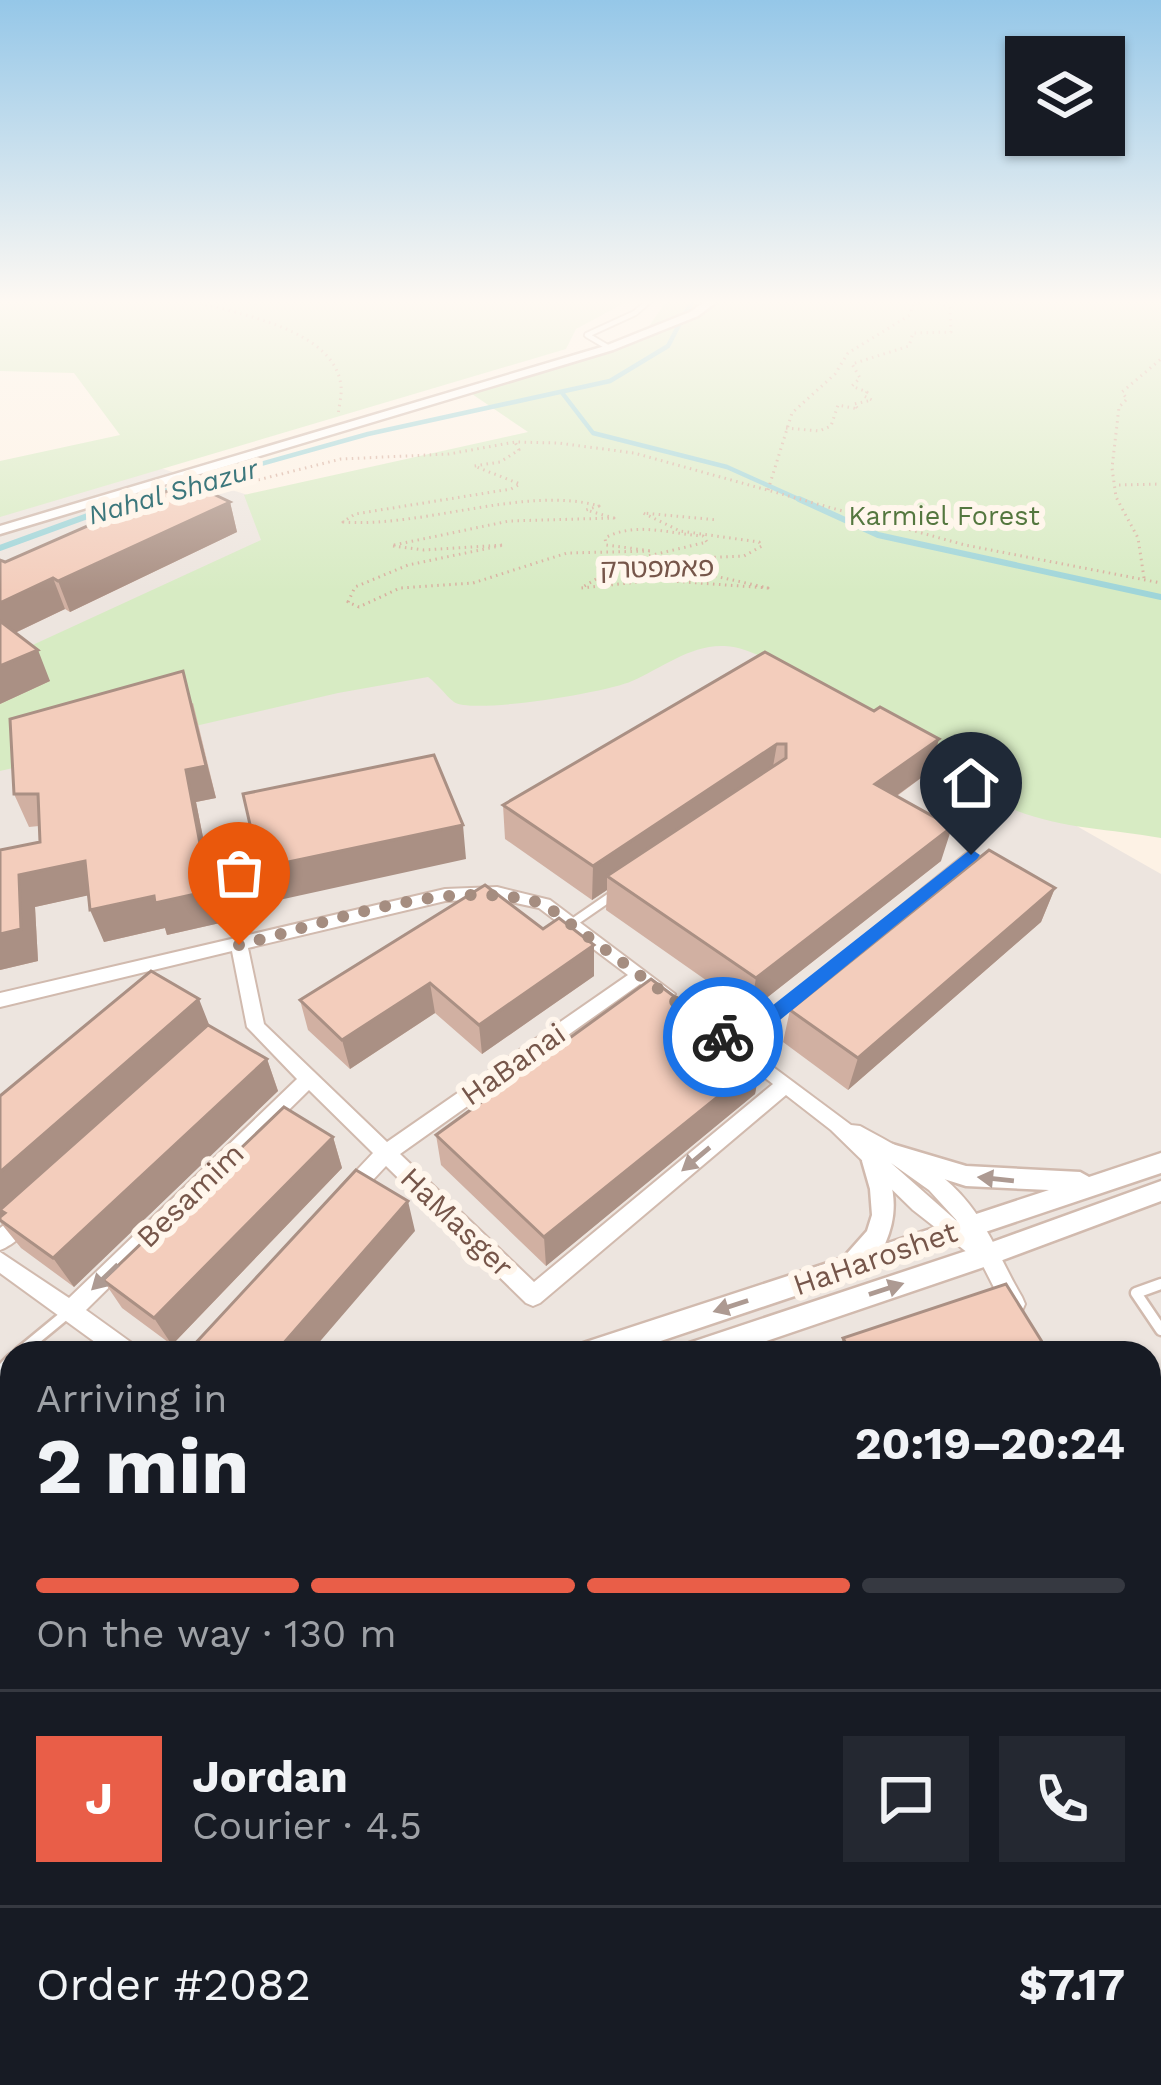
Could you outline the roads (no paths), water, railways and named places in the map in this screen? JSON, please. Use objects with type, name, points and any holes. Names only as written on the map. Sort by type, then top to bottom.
[{"type":"street","points":[[0,530],[443,397]]},
{"type":"street","points":[[0,1000],[445,895],[473,893],[544,904],[679,1004]]},
{"type":"street","name":"HaMasger","points":[[239,945],[249,1030],[310,1079],[533,1296],[786,1084]]},
{"type":"street","name":"HaBanai","points":[[338,1203],[386,1153],[641,976]]},
{"type":"street","points":[[716,1032],[883,1157],[962,1229],[1021,1314]]},
{"type":"street","name":"Besamim","points":[[70,1311],[310,1079]]},
{"type":"street","points":[[883,1157],[966,1176],[1045,1183],[1104,1181]]},
{"type":"street","points":[[842,1269],[862,1254],[884,1226],[883,1157]]},
{"type":"street","name":"HaHaroshet","points":[[625,1341],[1161,1163]]},
{"type":"street","name":"HaHaroshet","points":[[731,1341],[1161,1191]]},
{"type":"street","points":[[0,1241],[51,1195]]},
{"type":"street","points":[[0,1261],[111,1341]]},
{"type":"lane","points":[[735,1046],[971,855]]},
{"type":"lane","points":[[571,924],[630,884]]},
{"type":"lane","points":[[1161,1284],[1136,1293],[1161,1330]]},
{"type":"lane","points":[[34,1341],[70,1311]]},
{"type":"waterway","name":"Nahal Shazur","points":[[128,501],[368,434],[536,397]]},
{"type":"waterway","points":[[566,397],[593,433],[727,467],[805,502]]},
{"type":"waterway","name":"Nahal Shazur","points":[[128,501],[134,499]]},
{"type":"waterway","points":[[799,499],[878,535],[1161,597]]},
{"type":"waterway","name":"Nahal Shazur","points":[[0,548],[128,501]]},
{"type":"park label","name":"Karmiel Forest","points":[[944,516]]}]
